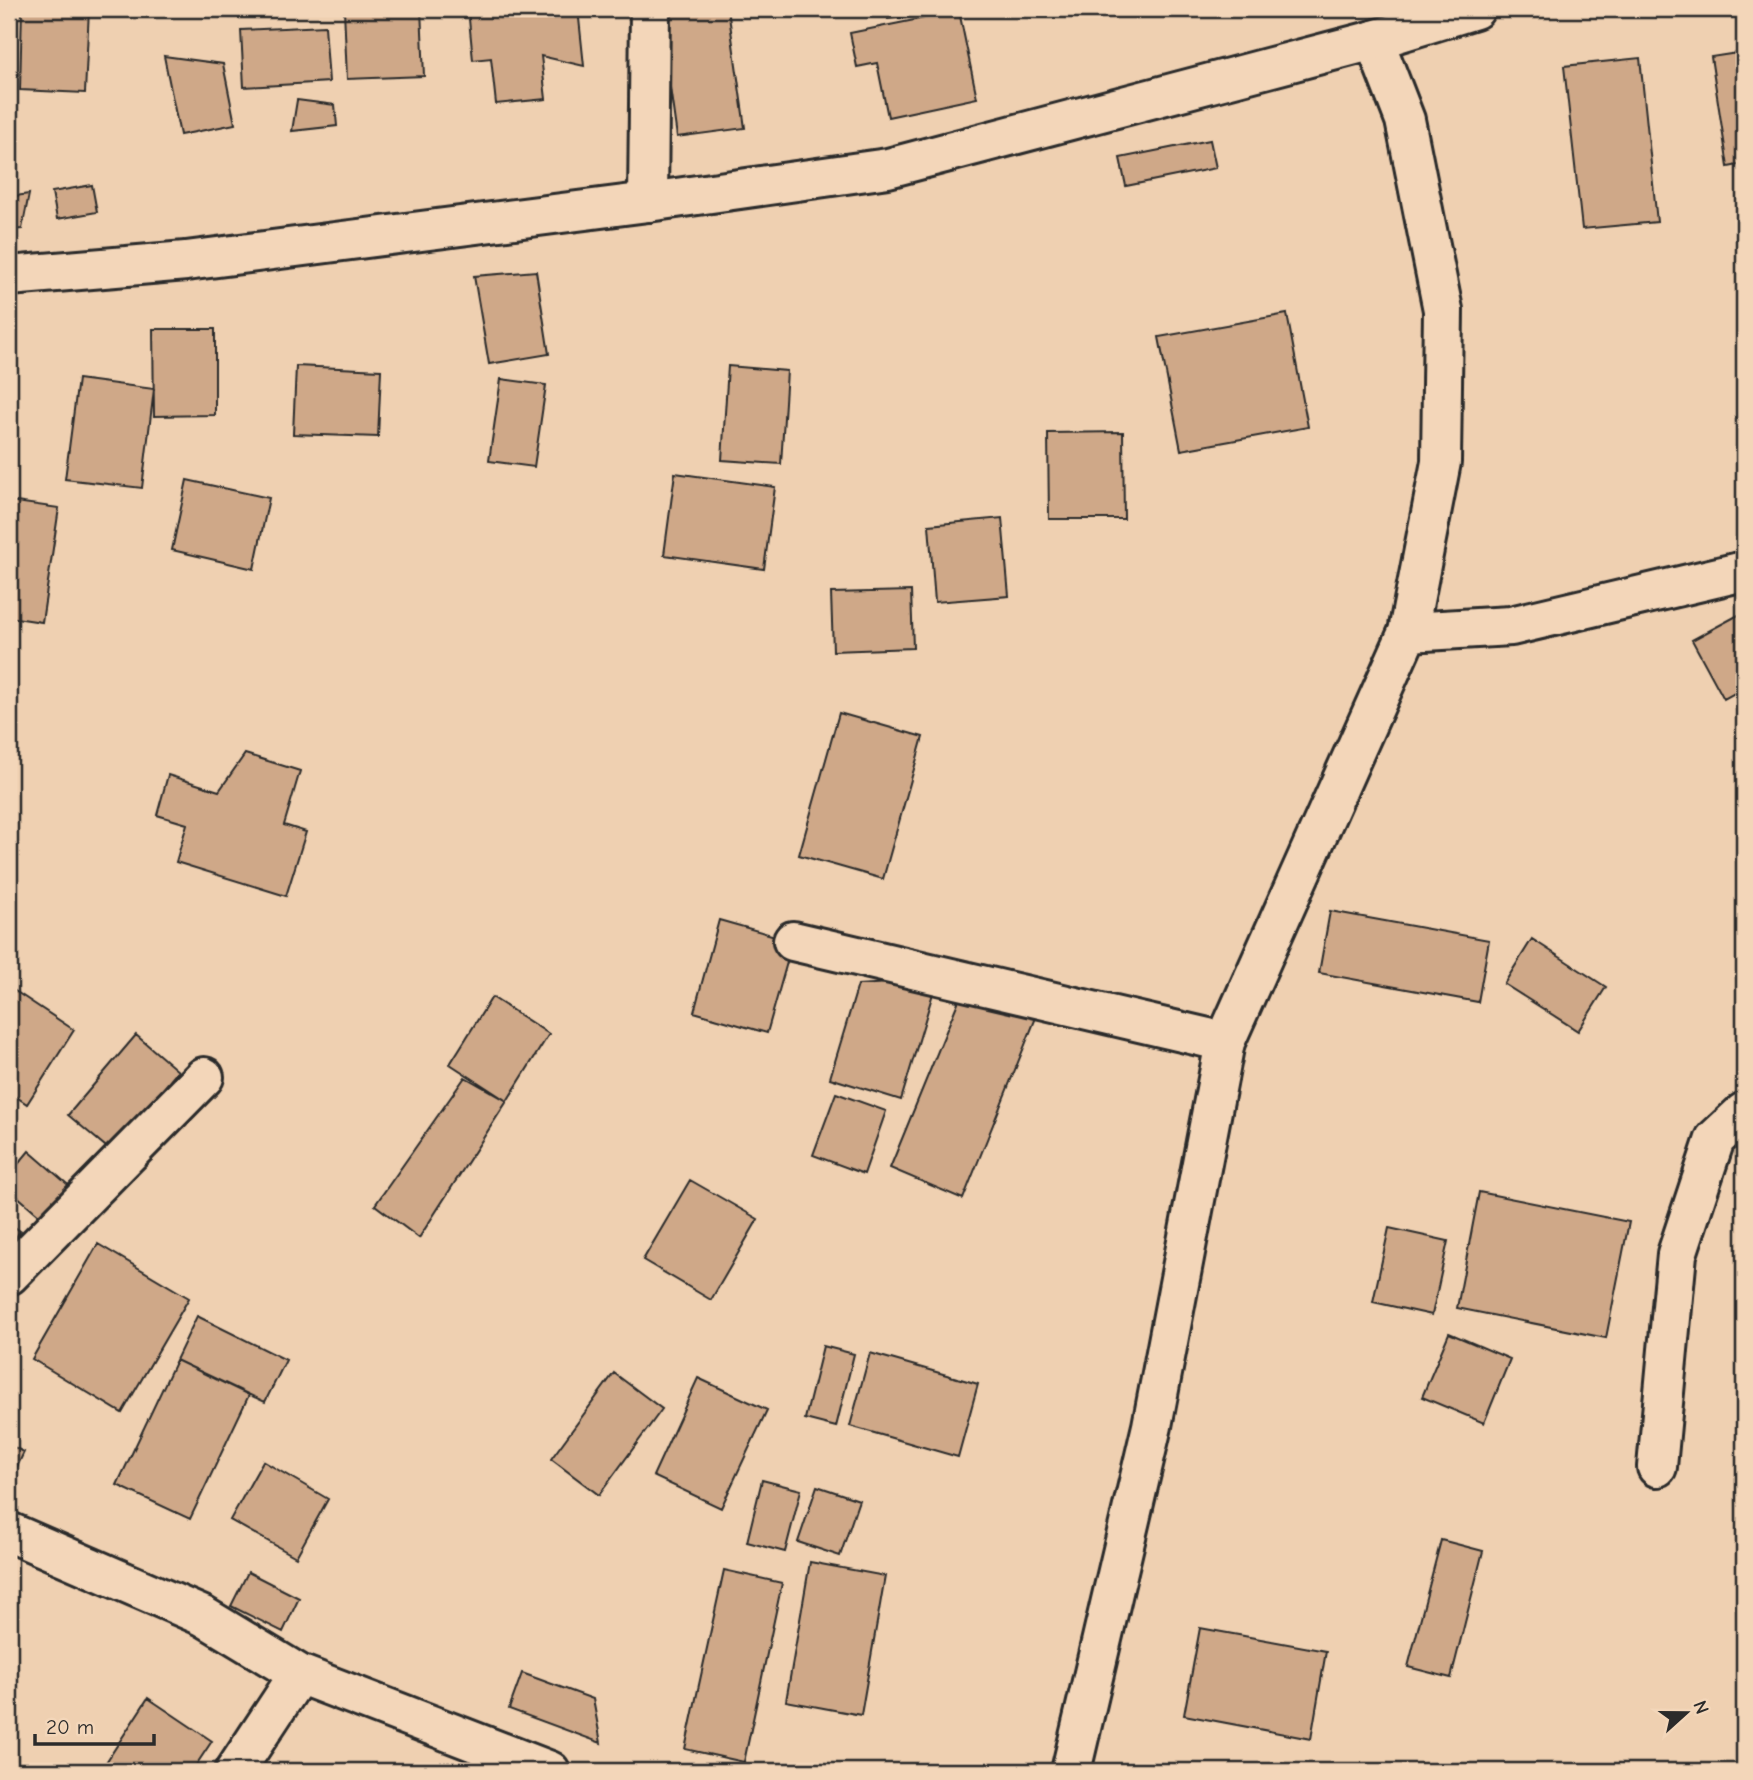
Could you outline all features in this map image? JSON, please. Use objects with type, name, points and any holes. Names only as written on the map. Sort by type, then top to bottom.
[{"type":"street","points":[[648,202],[650,9]]},
{"type":"street","points":[[9,276],[186,261],[648,202],[888,168],[1374,40],[1475,9]]},
{"type":"street","points":[[1072,1771],[1152,1426],[1225,1042],[1408,632],[1441,462],[1443,310],[1405,120],[1374,40]]},
{"type":"street","points":[[1408,632],[1511,626],[1744,571]]},
{"type":"street","points":[[793,941],[1225,1042]]},
{"type":"street","points":[[9,1275],[204,1077]]},
{"type":"street","points":[[1657,1468],[1677,1254],[1714,1139],[1744,1112]]},
{"type":"street","points":[[9,1532],[203,1616],[299,1674],[550,1771]]},
{"type":"street","points":[[235,1771],[299,1674]]},
{"type":"building","points":[[22,9],[89,9],[85,93],[20,90]]},
{"type":"building","points":[[344,9],[421,9],[424,76],[347,79]]},
{"type":"building","points":[[468,9],[578,9],[584,66],[541,56],[546,99],[496,104],[491,58],[473,60]]},
{"type":"building","points":[[659,9],[728,9],[745,128],[677,137]]},
{"type":"building","points":[[887,9],[959,9],[959,11],[888,19]]},
{"type":"building","points":[[959,11],[977,98],[888,117],[877,63],[857,67],[850,33]]},
{"type":"building","points":[[325,26],[329,82],[244,87],[241,30]]},
{"type":"building","points":[[1744,52],[1744,164],[1728,167],[1711,57]]},
{"type":"building","points":[[164,56],[223,64],[235,124],[180,135]]},
{"type":"building","points":[[1640,58],[1657,222],[1582,229],[1564,66]]},
{"type":"building","points":[[297,100],[335,105],[337,126],[292,131]]},
{"type":"building","points":[[1210,140],[1216,168],[1126,186],[1120,158]]},
{"type":"building","points":[[92,185],[97,212],[57,219],[52,192]]},
{"type":"building","points":[[29,194],[22,229],[9,230],[9,197]]},
{"type":"building","points":[[536,271],[549,354],[489,364],[474,276]]},
{"type":"building","points":[[1287,314],[1308,427],[1181,450],[1159,337]]},
{"type":"building","points":[[153,329],[215,329],[215,415],[154,416]]},
{"type":"building","points":[[296,366],[381,370],[378,437],[293,434]]},
{"type":"building","points":[[728,366],[787,371],[781,464],[722,460]]},
{"type":"building","points":[[78,379],[154,389],[142,488],[65,479]]},
{"type":"building","points":[[501,379],[546,385],[534,467],[489,461]]},
{"type":"building","points":[[1123,432],[1124,519],[1049,519],[1048,433]]},
{"type":"building","points":[[675,473],[775,487],[764,569],[664,555]]},
{"type":"building","points":[[187,480],[269,498],[254,569],[172,550]]},
{"type":"building","points":[[9,501],[59,508],[42,622],[9,617]]},
{"type":"building","points":[[1002,518],[1009,596],[935,602],[929,525]]},
{"type":"building","points":[[911,591],[913,648],[833,651],[831,593]]},
{"type":"building","points":[[1744,612],[1744,688],[1724,699],[1692,640]]},
{"type":"building","points":[[839,713],[923,737],[883,879],[799,855]]},
{"type":"building","points":[[245,754],[300,771],[284,825],[306,832],[286,896],[176,862],[187,824],[157,815],[168,775],[219,791]]},
{"type":"building","points":[[1330,911],[1489,940],[1478,1002],[1319,973]]},
{"type":"building","points":[[719,920],[793,941],[767,1033],[694,1012]]},
{"type":"building","points":[[1532,939],[1606,987],[1578,1031],[1504,984]]},
{"type":"building","points":[[937,980],[901,1100],[830,1078],[858,985]]},
{"type":"building","points":[[965,985],[1037,1015],[963,1199],[890,1168]]},
{"type":"building","points":[[9,987],[74,1030],[27,1104],[9,1092]]},
{"type":"building","points":[[492,997],[549,1034],[507,1101],[450,1064]]},
{"type":"building","points":[[136,1035],[178,1071],[111,1151],[68,1115]]},
{"type":"building","points":[[465,1077],[507,1101],[419,1238],[375,1205]]},
{"type":"building","points":[[836,1093],[886,1111],[864,1174],[813,1155]]},
{"type":"building","points":[[29,1151],[73,1189],[46,1221],[9,1189],[9,1175]]},
{"type":"building","points":[[690,1180],[758,1219],[711,1300],[643,1260]]},
{"type":"building","points":[[1479,1192],[1629,1222],[1606,1338],[1457,1308]]},
{"type":"building","points":[[9,1223],[20,1231],[9,1247]]},
{"type":"building","points":[[1389,1228],[1448,1241],[1432,1315],[1373,1302]]},
{"type":"building","points":[[98,1244],[189,1298],[122,1413],[32,1359]]},
{"type":"building","points":[[197,1316],[286,1360],[265,1402],[176,1360]]},
{"type":"building","points":[[1449,1333],[1510,1359],[1484,1423],[1422,1397]]},
{"type":"building","points":[[823,1346],[854,1354],[836,1427],[805,1419]]},
{"type":"building","points":[[870,1353],[978,1384],[958,1457],[850,1426]]},
{"type":"building","points":[[176,1360],[249,1395],[190,1519],[117,1485]]},
{"type":"building","points":[[614,1373],[662,1409],[599,1495],[551,1459]]},
{"type":"building","points":[[698,1378],[767,1410],[721,1508],[653,1476]]},
{"type":"building","points":[[9,1445],[24,1452],[9,1484]]},
{"type":"building","points":[[263,1461],[328,1499],[296,1557],[230,1520]]},
{"type":"building","points":[[762,1480],[801,1490],[785,1552],[747,1542]]},
{"type":"building","points":[[817,1486],[859,1500],[840,1556],[798,1542]]},
{"type":"building","points":[[1441,1540],[1483,1551],[1451,1678],[1408,1667]]},
{"type":"building","points":[[810,1562],[885,1576],[861,1715],[786,1701]]},
{"type":"building","points":[[724,1570],[782,1583],[744,1762],[685,1749]]},
{"type":"building","points":[[248,1572],[299,1598],[283,1632],[231,1606]]},
{"type":"building","points":[[1200,1628],[1326,1651],[1311,1739],[1184,1715]]},
{"type":"building","points":[[522,1673],[593,1699],[601,1743],[509,1709]]},
{"type":"building","points":[[148,1698],[212,1741],[192,1771],[109,1771],[103,1767]]}]
